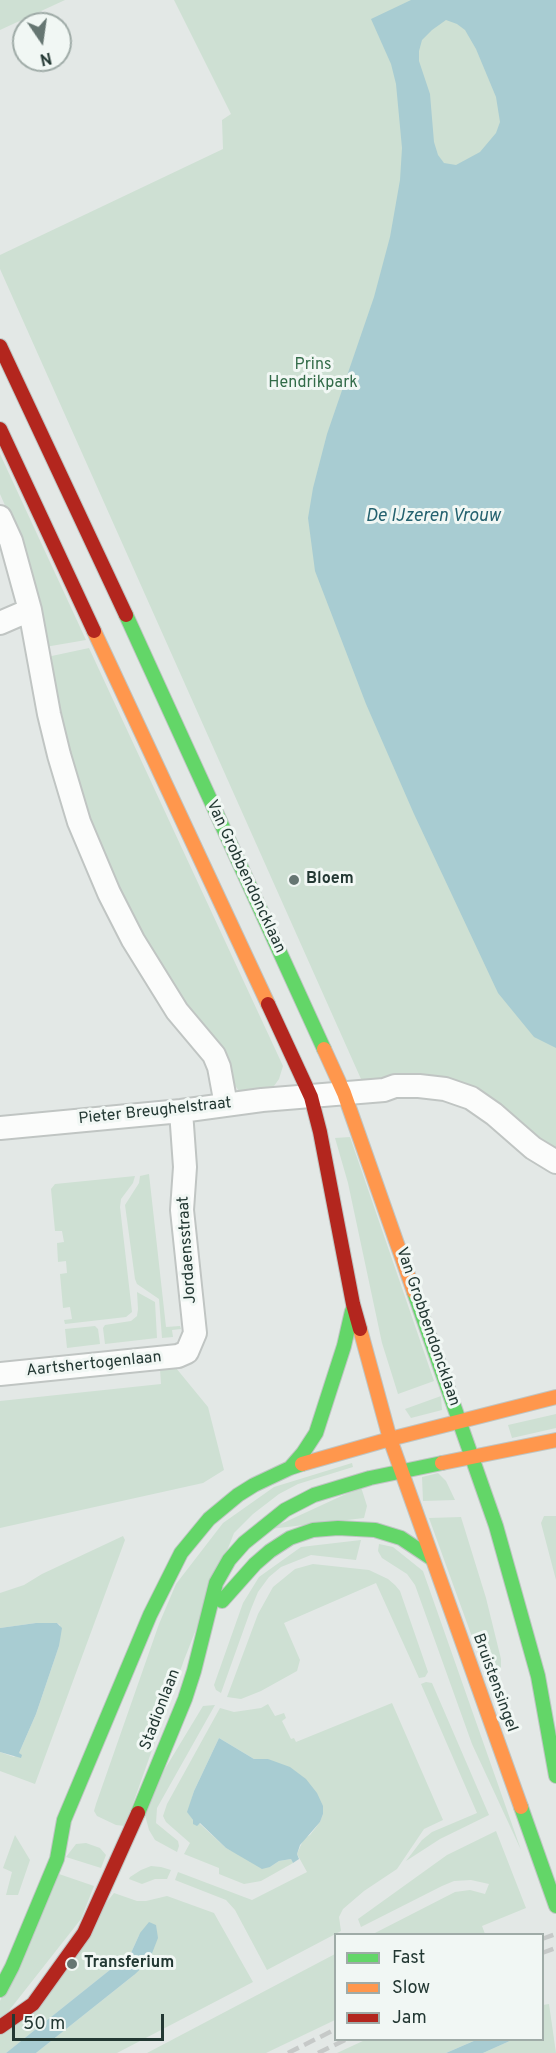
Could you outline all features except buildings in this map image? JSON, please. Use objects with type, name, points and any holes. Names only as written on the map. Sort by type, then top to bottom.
[{"type":"main road","name":"Van Grobbendoncklaan","points":[[0,346],[344,1093],[460,1421]]},
{"type":"main road","name":"Van Grobbendoncklaan","points":[[0,429],[311,1097],[320,1132],[353,1304],[390,1439]]},
{"type":"main road","points":[[290,1468],[316,1433],[344,1346],[353,1304]]},
{"type":"main road","points":[[0,1990],[12,1967],[57,1858],[64,1821],[169,1574],[181,1553],[224,1505],[254,1485],[290,1468],[390,1439],[556,1397]]},
{"type":"main road","points":[[460,1421],[496,1526],[538,1676],[556,1776]]},
{"type":"main road","name":"Bruistensingel","points":[[390,1439],[556,1906]]},
{"type":"main road","points":[[401,1472],[556,1440]]},
{"type":"main road","name":"Stadionlaan","points":[[0,2027],[33,2004],[84,1933],[127,1840],[185,1699],[216,1583],[229,1560],[244,1543],[274,1517],[314,1494],[401,1472]]},
{"type":"main road","points":[[207,1620],[255,1564],[279,1544],[313,1530],[338,1528],[375,1530],[411,1543],[431,1558]]},
{"type":"street","points":[[0,517],[11,541],[30,610],[49,714],[79,822],[109,893],[133,940],[177,1011],[214,1055],[219,1067],[226,1105]]},
{"type":"street","points":[[0,624],[30,610]]},
{"type":"street","name":"Pieter Breughelstraat","points":[[0,1128],[181,1111],[262,1100],[384,1090],[395,1086],[419,1086],[445,1089],[471,1098],[494,1114],[533,1148],[556,1162]]},
{"type":"street","name":"Jordaensstraat","points":[[181,1111],[185,1167],[182,1210],[195,1334],[187,1352]]},
{"type":"street","name":"Aartshertogenlaan","points":[[0,1374],[178,1356],[187,1352]]},
{"type":"green space","points":[[0,0],[65,0],[39,12],[12,12],[12,24],[0,30]]},
{"type":"green space","name":"Prins Hendrikpark","points":[[174,0],[556,0],[556,1153],[481,1098],[365,1088],[0,269],[0,255],[223,149],[222,120],[231,114]]},
{"type":"green space","points":[[0,454],[86,640],[45,647],[11,519],[0,494]]},
{"type":"green space","points":[[89,648],[283,1066],[274,1086],[265,1091],[249,1093],[239,1091],[141,936],[108,865],[76,786],[47,657]]},
{"type":"green space","points":[[350,1137],[434,1381],[398,1394],[382,1343],[348,1183],[335,1138]]},
{"type":"green space","points":[[149,1174],[166,1327],[180,1326],[181,1329],[172,1330],[173,1337],[162,1338],[159,1299],[137,1284],[135,1279],[125,1205],[139,1183],[140,1176]]},
{"type":"green space","points":[[135,1176],[133,1183],[121,1199],[120,1207],[132,1312],[126,1317],[65,1324],[64,1320],[72,1319],[70,1307],[63,1308],[60,1274],[67,1273],[66,1261],[58,1262],[57,1243],[64,1242],[62,1231],[55,1231],[51,1189],[55,1184]]},
{"type":"green space","points":[[137,1292],[155,1302],[157,1338],[105,1344],[103,1328],[105,1325],[131,1321],[137,1316]]},
{"type":"green space","points":[[95,1326],[98,1329],[100,1344],[67,1348],[65,1329]]},
{"type":"green space","points":[[176,1368],[208,1407],[224,1470],[203,1483],[0,1528],[0,1401],[161,1384],[160,1369]]},
{"type":"green space","points":[[441,1396],[442,1410],[411,1418],[405,1409]]},
{"type":"green space","points":[[556,1414],[556,1428],[512,1438],[508,1425]]},
{"type":"green space","points":[[352,1463],[353,1467],[298,1484],[279,1494],[253,1514],[234,1533],[184,1660],[125,1826],[116,1825],[97,1816],[94,1811],[96,1804],[159,1624],[176,1584],[223,1523],[274,1487]]},
{"type":"green space","points":[[438,1473],[446,1481],[455,1500],[423,1501],[422,1477]]},
{"type":"green space","points":[[361,1487],[367,1506],[364,1518],[270,1529]]},
{"type":"green space","points":[[544,1516],[556,1516],[556,1580],[541,1523]]},
{"type":"green space","points":[[461,1517],[486,1598],[501,1659],[498,1674],[488,1681],[429,1518]]},
{"type":"green space","points":[[123,1536],[125,1540],[35,1784],[0,1771],[0,1752],[14,1757],[19,1753],[36,1714],[59,1646],[60,1625],[36,1623],[0,1628],[0,1593],[24,1585],[42,1574]]},
{"type":"green space","points":[[361,1540],[356,1560],[311,1555],[281,1567],[269,1577],[258,1592],[221,1693],[216,1690],[214,1685],[243,1603],[259,1577],[301,1547]]},
{"type":"green space","points":[[379,1544],[393,1547],[423,1571],[521,1850],[472,1744],[415,1585],[407,1574],[382,1558],[378,1551]]},
{"type":"green space","points":[[313,1564],[369,1570],[395,1585],[400,1591],[428,1672],[425,1677],[419,1678],[376,1583],[284,1623],[300,1660],[297,1671],[241,1699],[227,1697],[258,1614],[273,1587],[295,1569]]},
{"type":"green space","points":[[432,1683],[489,1815],[440,1839],[406,1861],[422,1840],[432,1832],[477,1813],[421,1684]]},
{"type":"green space","points":[[392,1703],[443,1820],[424,1829],[397,1869],[364,1891],[343,1909],[339,1917],[341,1931],[267,1970],[235,1910],[226,1900],[175,1880],[178,1872],[252,1900],[307,1872],[297,1854],[304,1838],[310,1835],[323,1814],[268,1759],[254,1759],[219,1738],[194,1791],[188,1812],[194,1824],[199,1823],[226,1848],[270,1867],[279,1861],[291,1859],[293,1863],[261,1881],[244,1884],[219,1874],[219,1868],[184,1854],[190,1843],[166,1822],[163,1816],[167,1804],[220,1708],[234,1712],[261,1708],[268,1704],[275,1716],[284,1713],[286,1718],[282,1721],[291,1739],[294,1738],[296,1742]]},
{"type":"green space","points":[[215,1705],[157,1808],[156,1823],[178,1841],[177,1852],[155,1840],[149,1830],[145,1815],[160,1777],[203,1706]]},
{"type":"green space","points":[[496,1831],[526,1908],[482,1926],[485,1933],[375,1933],[455,1892],[470,1890],[485,1894],[489,1884],[471,1880],[454,1881],[361,1927],[358,1919],[447,1855]]},
{"type":"green space","points":[[15,1835],[30,1860],[18,1895],[6,1895],[12,1872],[3,1868]]},
{"type":"green space","points":[[86,1843],[100,1848],[106,1855],[101,1868],[66,1857],[76,1844]]},
{"type":"green space","points":[[151,1866],[171,1870],[167,1879],[155,1879],[142,1884],[129,1879],[141,1870]]},
{"type":"green space","points":[[59,1874],[94,1886],[81,1919],[0,2022],[0,2001]]},
{"type":"green space","points":[[114,1893],[137,1901],[167,1896],[214,1913],[253,1982],[117,2053],[36,2053],[134,1975],[140,1933],[131,1953],[6,2053],[0,2053],[0,2035]]},
{"type":"green space","points":[[334,1955],[334,2020],[266,2053],[147,2053]]},
{"type":"green space","points":[[549,2004],[556,2053],[483,2053],[510,2041],[544,2041],[544,2005]]},
{"type":"green space","points":[[363,2041],[474,2041],[446,2053],[337,2053]]},
{"type":"water","name":"De IJzeren Vrouw","points":[[411,0],[556,0],[556,1048],[534,1037],[498,993],[414,814],[366,704],[315,571],[308,518],[313,488],[327,434],[374,297],[390,237],[400,180],[402,148],[396,84],[391,64],[371,19]],"holes":[[[446,20],[465,30],[476,49],[496,97],[500,122],[496,133],[480,152],[456,165],[444,163],[438,155],[434,142],[430,94],[419,61],[419,51],[422,40]]]},
{"type":"water","points":[[36,1623],[57,1623],[62,1628],[59,1646],[36,1714],[19,1753],[22,1755],[21,1758],[0,1752],[0,1628]]},
{"type":"water","points":[[219,1738],[254,1759],[268,1759],[290,1767],[306,1779],[317,1793],[323,1806],[323,1814],[320,1822],[300,1845],[297,1854],[299,1859],[293,1863],[291,1859],[279,1861],[262,1869],[226,1848],[200,1823],[197,1826],[193,1824],[187,1812],[194,1791]]},
{"type":"water","points":[[149,1922],[156,1925],[158,1938],[149,1961],[134,1975],[36,2053],[6,2053],[131,1953],[140,1933]]},
{"type":"water","points":[[474,2041],[510,2041],[483,2053],[446,2053]]},
{"type":"railway","points":[[544,1938],[556,1934]]},
{"type":"railway","points":[[544,1952],[556,1948]]},
{"type":"railway","points":[[288,2053],[334,2030]]},
{"type":"railway","points":[[318,2053],[343,2041]]},
{"type":"traffic: fast","points":[[126,615],[324,1049]]},
{"type":"traffic: fast","points":[[414,1292],[496,1526],[538,1676],[556,1776]]},
{"type":"traffic: fast","points":[[290,1468],[316,1433],[344,1346],[352,1311]]},
{"type":"traffic: fast","points":[[138,1813],[185,1699],[216,1583],[229,1560],[244,1543],[285,1510],[314,1495],[370,1478],[442,1463]]},
{"type":"traffic: fast","points":[[0,1990],[12,1967],[57,1859],[64,1820],[150,1615],[181,1553],[209,1519],[238,1495],[254,1485],[302,1464]]},
{"type":"traffic: fast","points":[[222,1601],[255,1564],[270,1551],[290,1538],[313,1530],[338,1528],[375,1530],[401,1538],[431,1558]]},
{"type":"traffic: fast","points":[[521,1807],[556,1906]]},
{"type":"traffic: slow","points":[[94,631],[268,1004]]},
{"type":"traffic: slow","points":[[324,1049],[344,1093],[414,1292]]},
{"type":"traffic: slow","points":[[360,1329],[390,1439],[521,1807]]},
{"type":"traffic: slow","points":[[302,1464],[556,1397]]},
{"type":"traffic: slow","points":[[442,1463],[556,1440]]},
{"type":"traffic: jam","points":[[0,346],[126,615]]},
{"type":"traffic: jam","points":[[0,429],[94,631]]},
{"type":"traffic: jam","points":[[268,1004],[311,1097],[360,1329]]},
{"type":"traffic: jam","points":[[0,2027],[33,2004],[84,1933],[138,1813]]},
{"type":"place","name":"Bloem","points":[[294,880]]},
{"type":"place","name":"Transferium","points":[[72,1964]]}]
